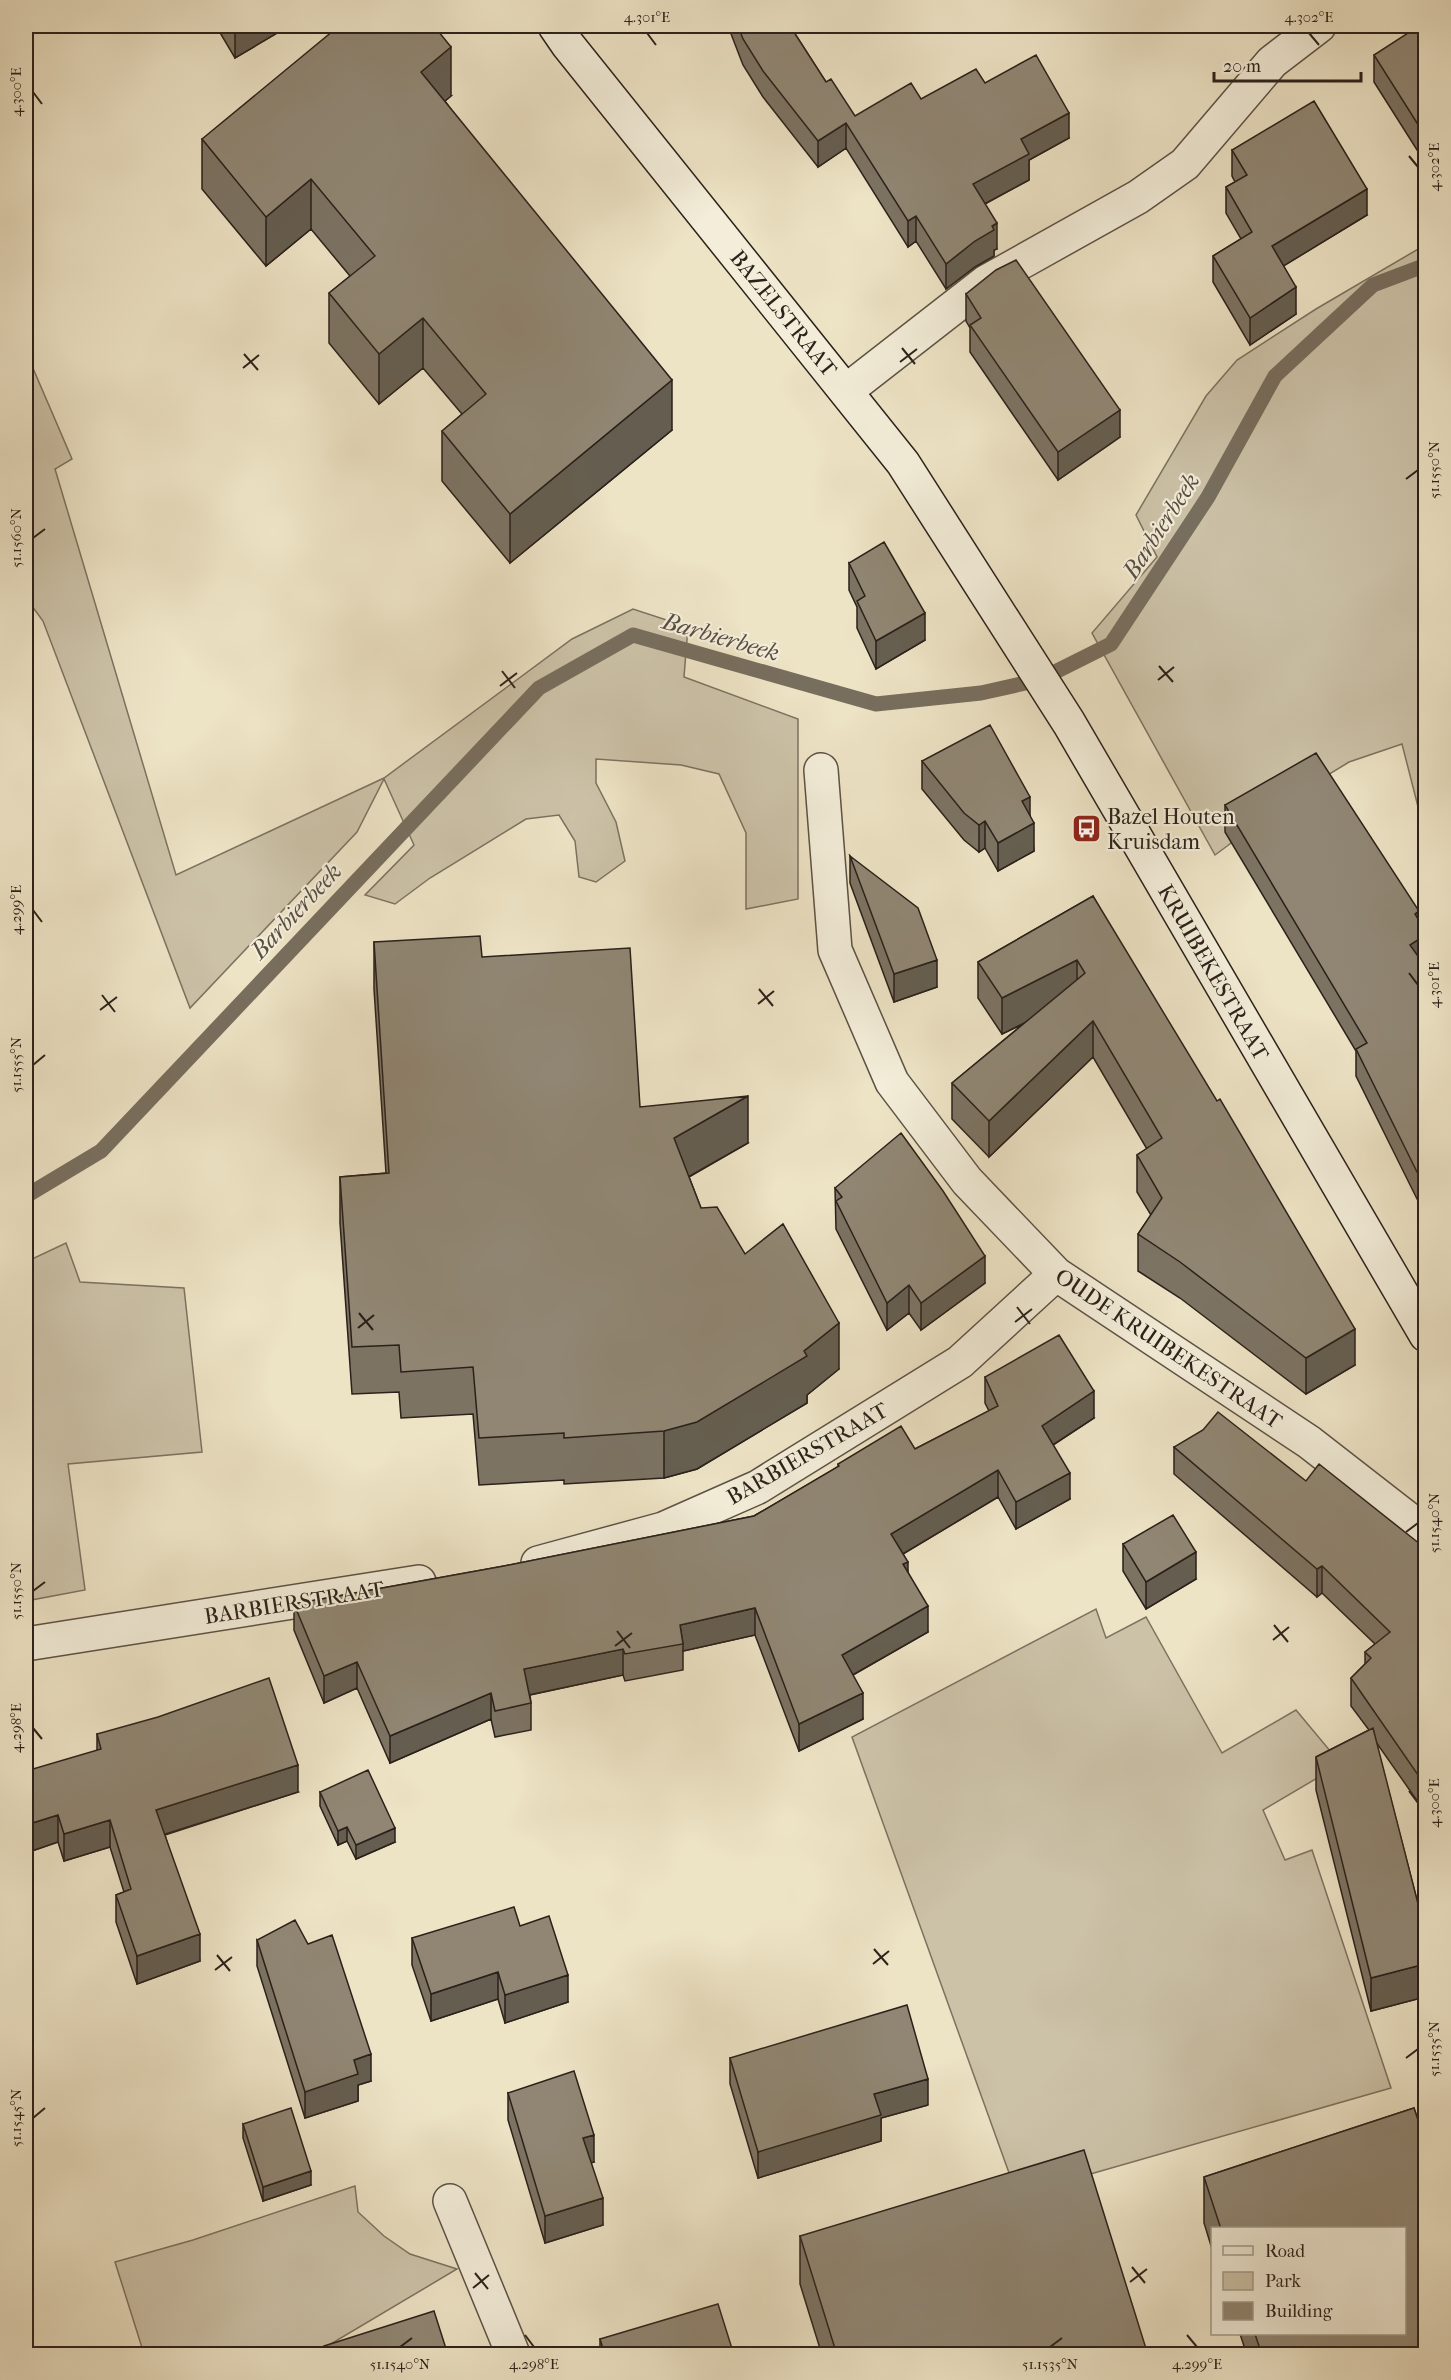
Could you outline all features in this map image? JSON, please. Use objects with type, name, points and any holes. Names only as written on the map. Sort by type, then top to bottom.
[{"type":"street","name":"BAZELSTRAAT","points":[[555,26],[903,464],[998,612]]},
{"type":"street","points":[[846,391],[986,282],[1138,197],[1185,164],[1272,62],[1319,26]]},
{"type":"street","name":"KRUIBEKESTRAAT","points":[[998,612],[1069,723],[1425,1335]]},
{"type":"street","name":"OUDE KRUIBEKESTRAAT","points":[[821,770],[835,950],[892,1082],[967,1181],[1056,1274],[1309,1442],[1425,1533]]},
{"type":"street","name":"BARBIERSTRAAT","points":[[514,1568],[663,1529],[758,1487],[960,1362],[1056,1274]]},
{"type":"street","name":"BARBIERSTRAAT","points":[[26,1644],[445,1578]]},
{"type":"street","points":[[450,2201],[513,2355]]},
{"type":"green space","points":[[1425,245],[1425,834],[1402,744],[1349,762],[1303,790],[1215,855],[1092,633],[1157,557],[1136,515],[1206,396],[1237,360],[1316,309]]},
{"type":"green space","points":[[26,352],[72,459],[55,469],[176,875],[384,778],[572,639],[633,609],[688,627],[684,677],[798,719],[798,899],[746,909],[746,833],[719,774],[681,765],[596,759],[596,783],[616,822],[625,861],[596,882],[579,877],[575,841],[559,815],[526,819],[430,878],[395,904],[365,895],[414,845],[384,779],[357,832],[190,1008],[43,621],[26,598]]},
{"type":"green space","points":[[66,1243],[80,1282],[184,1288],[202,1452],[68,1464],[85,1590],[26,1601],[26,1254],[28,1261]]},
{"type":"green space","points":[[1096,1609],[1106,1638],[1146,1617],[1222,1753],[1296,1710],[1341,1764],[1263,1810],[1285,1860],[1312,1850],[1391,2088],[1017,2195],[852,1737]]},
{"type":"green space","points":[[355,2186],[358,2212],[384,2236],[410,2254],[457,2269],[314,2354],[144,2354],[115,2262],[193,2240]]},
{"type":"building","points":[[339,26],[434,26],[451,47],[421,72],[672,380],[510,514],[442,431],[486,394],[423,318],[379,354],[329,293],[375,256],[311,179],[266,217],[202,139]]},
{"type":"building","points":[[738,26],[790,26],[826,82],[831,79],[855,116],[911,83],[921,99],[976,69],[985,83],[1036,55],[1069,113],[1021,139],[1029,154],[973,184],[997,223],[992,226],[994,230],[975,241],[946,264],[916,216],[908,221],[846,123],[818,141],[763,71],[743,39]]},
{"type":"building","points":[[1411,31],[1425,36],[1424,134],[1374,55]]},
{"type":"building","points":[[1314,101],[1367,189],[1272,246],[1296,287],[1250,318],[1213,256],[1252,232],[1226,187],[1247,175],[1232,150]]},
{"type":"building","points":[[1016,260],[1120,410],[1058,452],[970,325],[981,318],[966,294],[996,270]]},
{"type":"building","points":[[884,542],[925,613],[876,641],[857,601],[865,596],[849,563]]},
{"type":"building","points":[[990,725],[1030,797],[1022,801],[1034,823],[998,843],[985,821],[979,825],[964,813],[922,761]]},
{"type":"building","points":[[1316,753],[1419,911],[1415,914],[1425,931],[1425,935],[1410,945],[1425,966],[1425,1188],[1356,1049],[1367,1043],[1225,805]]},
{"type":"building","points":[[850,856],[918,908],[937,960],[894,974]]},
{"type":"building","points":[[1093,896],[1217,1101],[1220,1099],[1355,1329],[1306,1358],[1180,1262],[1138,1234],[1162,1198],[1137,1155],[1162,1138],[1093,1021],[989,1121],[952,1083],[1085,973],[1077,960],[1002,998],[978,962]]},
{"type":"building","points":[[480,936],[482,957],[630,948],[640,1107],[748,1096],[674,1138],[701,1208],[717,1207],[745,1254],[783,1224],[839,1323],[804,1351],[807,1356],[697,1422],[664,1431],[564,1438],[564,1433],[479,1438],[473,1367],[401,1372],[399,1345],[352,1347],[340,1177],[389,1173],[374,942]]},
{"type":"building","points":[[901,1133],[943,1191],[985,1256],[921,1303],[909,1285],[887,1303],[836,1201],[842,1197],[835,1188]]},
{"type":"building","points":[[1059,1335],[1094,1391],[1042,1426],[1070,1473],[1016,1502],[998,1470],[891,1534],[908,1562],[903,1564],[928,1606],[842,1655],[863,1693],[799,1724],[755,1608],[680,1625],[683,1644],[625,1654],[623,1649],[524,1669],[531,1703],[495,1711],[491,1693],[390,1736],[357,1662],[324,1676],[294,1604],[504,1566],[754,1516],[901,1426],[915,1449],[998,1406],[985,1377]]},
{"type":"building","points":[[1218,1412],[1306,1481],[1319,1464],[1425,1548],[1425,1785],[1351,1678],[1371,1658],[1365,1652],[1390,1632],[1322,1566],[1317,1569],[1174,1447],[1203,1430]]},
{"type":"building","points":[[1173,1515],[1196,1552],[1146,1582],[1123,1544]]},
{"type":"building","points":[[269,1678],[298,1765],[156,1810],[200,1934],[137,1956],[116,1895],[131,1889],[110,1820],[64,1834],[58,1815],[26,1825],[26,1771],[101,1749],[97,1734],[158,1717]]},
{"type":"building","points":[[1373,1728],[1425,1931],[1425,1964],[1371,1978],[1316,1757]]},
{"type":"building","points":[[368,1770],[395,1828],[356,1845],[347,1827],[338,1831],[320,1792]]},
{"type":"building","points":[[514,1907],[520,1926],[549,1916],[568,1975],[505,1995],[498,1972],[431,1994],[412,1938]]},
{"type":"building","points":[[295,1920],[308,1944],[332,1935],[371,2054],[354,2060],[358,2074],[305,2092],[257,1940]]},
{"type":"building","points":[[907,2005],[928,2079],[874,2094],[881,2115],[758,2152],[730,2058]]},
{"type":"building","points":[[574,2071],[594,2135],[583,2138],[603,2198],[545,2216],[508,2093]]},
{"type":"building","points":[[291,2108],[311,2171],[263,2187],[243,2124]]},
{"type":"building","points":[[1414,2108],[1425,2141],[1425,2355],[1262,2355],[1255,2335],[1406,2335],[1406,2227],[1220,2227],[1204,2177]]},
{"type":"building","points":[[1084,2150],[1148,2355],[837,2355],[800,2236]]},
{"type":"building","points":[[718,2304],[734,2355],[605,2355],[600,2339]]},
{"type":"building","points":[[434,2311],[448,2355],[327,2355],[324,2346]]},
{"type":"waterway","name":"Barbierbeek","points":[[26,1196],[101,1151],[539,688],[633,635],[876,704],[981,693],[1039,680],[1111,644],[1208,497],[1275,376],[1373,285],[1426,265]]},
{"type":"place","name":"Bazel Houten Kruisdam","points":[[1086,829]]}]
